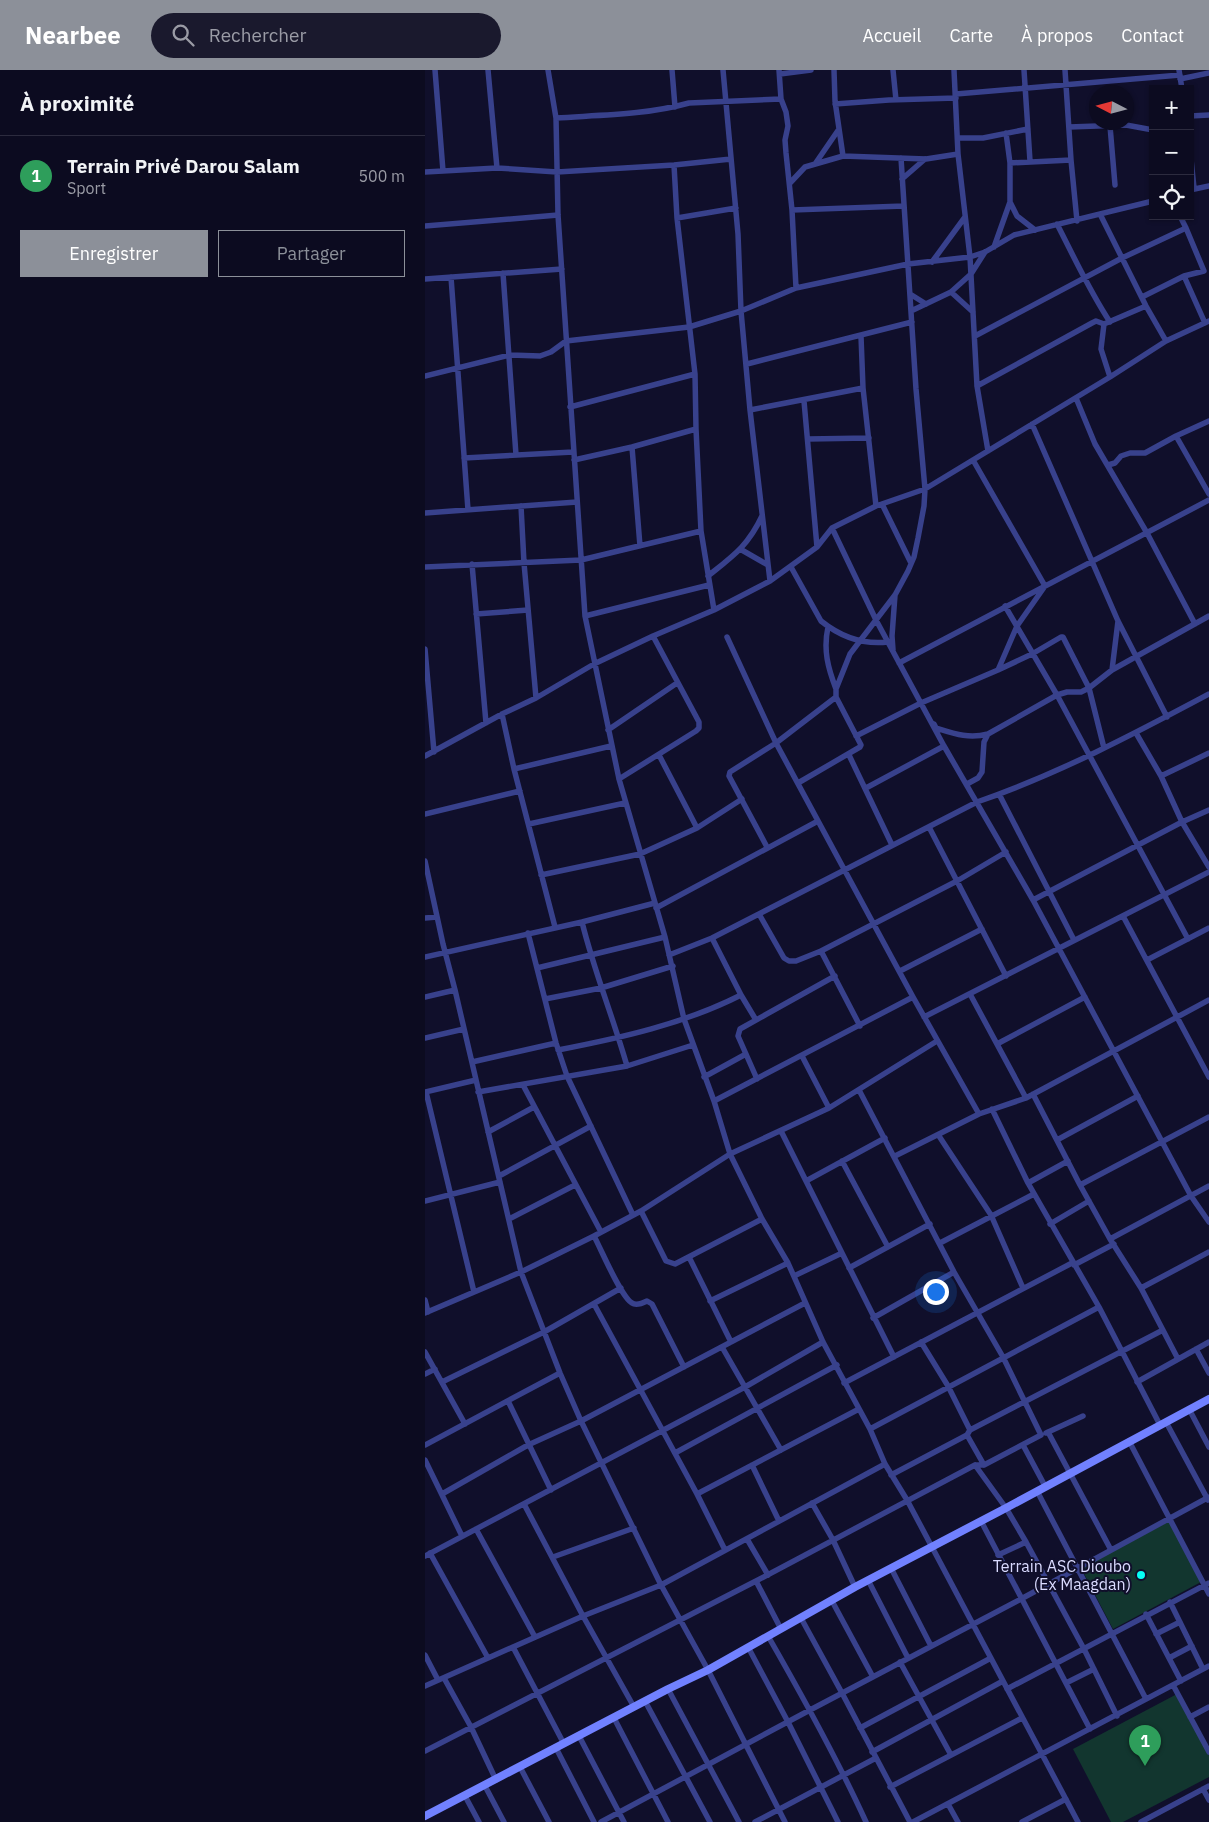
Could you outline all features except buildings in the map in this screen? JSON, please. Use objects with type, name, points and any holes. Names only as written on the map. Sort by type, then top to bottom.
[{"type":"main road","points":[[425,1816],[708,1670],[855,1587],[1209,1399]]},
{"type":"street","points":[[435,70],[443,171]]},
{"type":"street","points":[[488,70],[497,168]]},
{"type":"street","points":[[548,70],[556,118],[558,215],[585,616],[619,779],[673,966],[684,1019],[714,1101],[730,1154],[788,1263],[823,1342],[871,1429],[885,1464],[907,1500],[1078,1822]]},
{"type":"street","points":[[672,70],[675,107]]},
{"type":"street","points":[[723,70],[750,410],[770,581]]},
{"type":"street","points":[[796,288],[790,182],[785,146],[788,126],[786,112],[781,99],[779,72],[811,70]]},
{"type":"street","points":[[834,70],[835,104],[843,156]]},
{"type":"street","points":[[893,70],[896,100]]},
{"type":"street","points":[[954,70],[958,138],[957,154],[970,257],[977,386],[988,451]]},
{"type":"street","points":[[1024,70],[1027,88],[1030,161]]},
{"type":"street","points":[[1065,70],[1077,221]]},
{"type":"street","points":[[835,104],[956,96],[1027,88],[1209,73]]},
{"type":"street","points":[[556,118],[631,112],[675,107],[689,103],[727,103],[781,99]]},
{"type":"street","points":[[1194,116],[1209,115]]},
{"type":"street","points":[[1134,126],[1149,129]]},
{"type":"street","points":[[1069,127],[1089,127]]},
{"type":"street","points":[[815,164],[839,128]]},
{"type":"street","points":[[958,138],[983,138],[1028,129]]},
{"type":"street","points":[[1110,130],[1115,185]]},
{"type":"street","points":[[994,247],[1009,202],[1010,163],[1006,133]]},
{"type":"street","points":[[790,182],[805,167],[843,156],[926,159],[957,154]]},
{"type":"street","points":[[836,689],[850,654],[895,595],[911,563],[919,538],[925,489],[901,158]]},
{"type":"street","points":[[425,172],[497,168],[557,172],[673,165],[731,159]]},
{"type":"street","points":[[902,179],[926,159]]},
{"type":"street","points":[[1010,163],[1071,160]]},
{"type":"street","points":[[673,165],[677,218],[695,374],[701,531],[714,610]]},
{"type":"street","points":[[1194,189],[1209,186]]},
{"type":"street","points":[[1009,202],[1017,216],[1035,230]]},
{"type":"street","points":[[425,376],[510,355],[540,356],[551,352],[566,341],[689,327],[741,311],[796,288],[908,264],[970,257],[985,252],[1014,235],[1149,202]]},
{"type":"street","points":[[792,210],[904,206]]},
{"type":"street","points":[[677,218],[735,208]]},
{"type":"street","points":[[1100,214],[1146,306],[1166,341]]},
{"type":"street","points":[[425,226],[558,215]]},
{"type":"street","points":[[932,262],[965,216]]},
{"type":"street","points":[[1142,297],[1184,276],[1207,270],[1182,220]]},
{"type":"street","points":[[1057,224],[1095,300],[1110,322]]},
{"type":"street","points":[[975,336],[1122,258],[1187,228]]},
{"type":"street","points":[[911,311],[951,292],[971,274],[985,252]]},
{"type":"street","points":[[425,279],[562,270]]},
{"type":"street","points":[[503,273],[516,455]]},
{"type":"street","points":[[425,756],[502,714],[536,698],[594,664],[714,610],[770,581],[817,547],[832,528],[879,505],[925,489],[1166,341],[1207,322],[1184,276]]},
{"type":"street","points":[[451,277],[459,368],[467,510]]},
{"type":"street","points":[[951,292],[973,312]]},
{"type":"street","points":[[910,294],[927,304]]},
{"type":"street","points":[[977,386],[1096,321],[1104,324],[1146,306]]},
{"type":"street","points":[[747,364],[912,322]]},
{"type":"street","points":[[1104,324],[1101,349],[1110,377]]},
{"type":"street","points":[[861,336],[863,388],[879,505],[911,563]]},
{"type":"street","points":[[570,407],[695,374]]},
{"type":"street","points":[[750,410],[863,388]]},
{"type":"street","points":[[1076,398],[1095,444],[1147,533],[1195,624]]},
{"type":"street","points":[[804,400],[817,547]]},
{"type":"street","points":[[1108,465],[1115,463],[1121,456],[1130,453],[1145,453],[1209,421]]},
{"type":"street","points":[[1032,424],[1118,621],[1167,717]]},
{"type":"street","points":[[574,460],[632,447],[696,429]]},
{"type":"street","points":[[1176,436],[1209,494]]},
{"type":"street","points":[[808,439],[869,438]]},
{"type":"street","points":[[632,447],[640,546]]},
{"type":"street","points":[[464,458],[573,452]]},
{"type":"street","points":[[973,460],[1045,586]]},
{"type":"street","points":[[899,663],[1209,500]]},
{"type":"street","points":[[425,513],[577,502]]},
{"type":"street","points":[[521,506],[536,698]]},
{"type":"street","points":[[708,576],[750,538],[762,516]]},
{"type":"street","points":[[832,528],[876,620],[944,746],[1033,900],[1191,1196],[1209,1222]]},
{"type":"street","points":[[425,567],[581,560],[701,531]]},
{"type":"street","points":[[740,549],[768,565]]},
{"type":"street","points":[[472,564],[486,723]]},
{"type":"street","points":[[791,567],[821,621],[858,642],[876,644],[888,642]]},
{"type":"street","points":[[585,616],[709,585]]},
{"type":"street","points":[[998,670],[1017,626],[1045,586]]},
{"type":"street","points":[[894,653],[892,636],[895,595]]},
{"type":"street","points":[[1005,606],[1057,696],[1188,939]]},
{"type":"street","points":[[476,614],[528,610]]},
{"type":"street","points":[[931,721],[937,728],[960,736],[979,737],[988,734],[1057,696],[1067,692],[1081,692],[1089,688],[1112,670],[1209,616]]},
{"type":"street","points":[[1112,670],[1118,621]]},
{"type":"street","points":[[798,782],[849,754],[861,745],[836,696],[836,689],[827,664],[825,638],[828,626]]},
{"type":"street","points":[[619,779],[699,728],[699,722],[653,636]]},
{"type":"street","points":[[727,637],[777,743],[818,821],[913,998],[979,1114]]},
{"type":"street","points":[[856,736],[921,703],[1032,654],[1063,637],[1089,688],[1104,748]]},
{"type":"street","points":[[425,649],[434,752]]},
{"type":"street","points":[[608,730],[677,683]]},
{"type":"street","points":[[669,955],[712,938],[977,802],[1089,755],[1136,733],[1209,694]]},
{"type":"street","points":[[767,847],[729,776],[730,772],[777,743],[836,696]]},
{"type":"street","points":[[502,714],[514,769],[555,927]]},
{"type":"street","points":[[1136,733],[1161,776],[1182,822],[1209,867]]},
{"type":"street","points":[[967,784],[978,778],[982,772],[984,742],[988,734]]},
{"type":"street","points":[[514,769],[611,746]]},
{"type":"street","points":[[866,788],[944,746]]},
{"type":"street","points":[[1161,776],[1209,753]]},
{"type":"street","points":[[849,754],[892,845]]},
{"type":"street","points":[[659,755],[697,828]]},
{"type":"street","points":[[425,814],[520,791]]},
{"type":"street","points":[[999,794],[1074,940]]},
{"type":"street","points":[[541,875],[640,854],[697,828],[742,799]]},
{"type":"street","points":[[529,824],[625,803]]},
{"type":"street","points":[[1033,900],[1182,822],[1209,810]]},
{"type":"street","points":[[425,958],[528,933],[655,906],[818,821]]},
{"type":"street","points":[[929,827],[1006,976]]},
{"type":"street","points":[[759,914],[784,958],[789,961],[796,961],[821,951],[957,881],[1006,852]]},
{"type":"street","points":[[425,861],[521,1272],[560,1373],[581,1421],[603,1462],[661,1584],[708,1670],[785,1822]]},
{"type":"street","points":[[924,1017],[1209,872]]},
{"type":"street","points":[[1123,916],[1208,1072]]},
{"type":"street","points":[[425,918],[437,917]]},
{"type":"street","points":[[582,922],[590,955],[627,1066]]},
{"type":"street","points":[[1147,960],[1209,928]]},
{"type":"street","points":[[900,971],[982,929]]},
{"type":"street","points":[[528,933],[557,1050],[567,1076],[633,1215]]},
{"type":"street","points":[[537,968],[665,937]]},
{"type":"street","points":[[712,938],[756,1020]]},
{"type":"street","points":[[821,951],[860,1026]]},
{"type":"street","points":[[545,999],[601,988],[673,966]]},
{"type":"street","points":[[757,1079],[738,1036],[740,1029],[835,976]]},
{"type":"street","points":[[425,997],[455,990]]},
{"type":"street","points":[[971,994],[1027,1098]]},
{"type":"street","points":[[557,1050],[619,1038],[684,1019],[741,995]]},
{"type":"street","points":[[997,1044],[1085,997]]},
{"type":"street","points":[[714,1101],[913,998]]},
{"type":"street","points":[[895,1156],[939,1136],[979,1114],[1027,1098],[1209,1000]]},
{"type":"street","points":[[425,1038],[464,1029]]},
{"type":"street","points":[[425,1300],[427,1312],[521,1272],[594,1236],[641,1211],[730,1154],[829,1108],[937,1041]]},
{"type":"street","points":[[472,1062],[556,1043]]},
{"type":"street","points":[[478,1092],[627,1066],[693,1045]]},
{"type":"street","points":[[704,1077],[746,1054]]},
{"type":"street","points":[[802,1056],[829,1108]]},
{"type":"street","points":[[474,1292],[425,1092],[476,1080]]},
{"type":"street","points":[[523,1085],[601,1232]]},
{"type":"street","points":[[859,1090],[954,1272],[1003,1357],[1041,1435]]},
{"type":"street","points":[[1033,1094],[1080,1185],[1112,1242],[1141,1288],[1178,1360]]},
{"type":"street","points":[[1057,1140],[1138,1096]]},
{"type":"street","points":[[488,1132],[534,1107]]},
{"type":"street","points":[[601,1822],[1208,1499],[1137,1382],[1099,1307],[1028,1183],[992,1110]]},
{"type":"street","points":[[1080,1185],[1209,1118]]},
{"type":"street","points":[[425,1201],[499,1179],[591,1126]]},
{"type":"street","points":[[781,1131],[894,1357]]},
{"type":"street","points":[[939,1136],[991,1215],[1023,1288]]},
{"type":"street","points":[[806,1181],[885,1138]]},
{"type":"street","points":[[842,1161],[888,1247]]},
{"type":"street","points":[[1028,1183],[1068,1161]]},
{"type":"street","points":[[509,1219],[575,1185]]},
{"type":"street","points":[[844,1382],[1023,1288],[1073,1264],[1209,1186]]},
{"type":"street","points":[[940,1243],[1034,1194]]},
{"type":"street","points":[[1050,1224],[1089,1201]]},
{"type":"street","points":[[641,1211],[666,1261],[675,1264],[763,1219]]},
{"type":"street","points":[[849,1268],[930,1224]]},
{"type":"street","points":[[594,1236],[621,1288],[633,1304],[647,1301],[653,1304],[684,1367]]},
{"type":"street","points":[[1141,1288],[1209,1252]]},
{"type":"street","points":[[794,1276],[842,1253]]},
{"type":"street","points":[[689,1258],[731,1342]]},
{"type":"street","points":[[711,1301],[788,1263]]},
{"type":"street","points":[[873,1318],[954,1272]]},
{"type":"street","points":[[441,1382],[544,1332],[621,1288]]},
{"type":"street","points":[[442,1494],[528,1445],[581,1421],[805,1303]]},
{"type":"street","points":[[594,1304],[697,1494],[725,1550]]},
{"type":"street","points":[[871,1429],[948,1386],[1099,1307]]},
{"type":"street","points":[[891,1474],[1163,1330]]},
{"type":"street","points":[[488,1658],[428,1555],[745,1387],[823,1342]]},
{"type":"street","points":[[921,1342],[948,1386],[984,1466]]},
{"type":"street","points":[[1137,1382],[1209,1342]]},
{"type":"street","points":[[722,1346],[781,1450]]},
{"type":"street","points":[[1196,1349],[1209,1373]]},
{"type":"street","points":[[425,1352],[465,1424]]},
{"type":"street","points":[[675,1453],[837,1365]]},
{"type":"street","points":[[425,1374],[435,1370]]},
{"type":"street","points":[[425,1445],[560,1373]]},
{"type":"street","points":[[508,1401],[551,1490]]},
{"type":"street","points":[[1189,1408],[1209,1447]]},
{"type":"street","points":[[697,1494],[859,1409]]},
{"type":"street","points":[[425,1751],[756,1582],[975,1465],[984,1466],[1041,1435],[1083,1416]]},
{"type":"street","points":[[1049,1432],[1111,1550]]},
{"type":"street","points":[[1129,1441],[1207,1584],[1209,1594]]},
{"type":"street","points":[[1023,1445],[1045,1486]]},
{"type":"street","points":[[425,1460],[462,1536]]},
{"type":"street","points":[[425,1686],[583,1616],[661,1584],[885,1464]]},
{"type":"street","points":[[752,1465],[779,1521]]},
{"type":"street","points":[[975,1465],[1006,1508],[1026,1542],[1095,1669],[1117,1716]]},
{"type":"street","points":[[1037,1491],[1146,1699]]},
{"type":"street","points":[[813,1503],[855,1587]]},
{"type":"street","points":[[524,1504],[634,1707]]},
{"type":"street","points":[[981,1521],[1090,1730]]},
{"type":"street","points":[[553,1557],[634,1528]]},
{"type":"street","points":[[475,1529],[535,1637]]},
{"type":"street","points":[[747,1539],[768,1575]]},
{"type":"street","points":[[998,1555],[1026,1542]]},
{"type":"street","points":[[891,1568],[931,1646]]},
{"type":"street","points":[[868,1580],[909,1658]]},
{"type":"street","points":[[756,1582],[781,1629]]},
{"type":"street","points":[[1007,1689],[1146,1614],[1207,1584]]},
{"type":"street","points":[[832,1601],[873,1677]]},
{"type":"street","points":[[801,1618],[890,1787],[911,1822],[1206,1668],[1192,1646],[1170,1602]]},
{"type":"street","points":[[1146,1614],[1181,1681]]},
{"type":"street","points":[[1156,1634],[1180,1622]]},
{"type":"street","points":[[768,1636],[810,1710],[866,1822]]},
{"type":"street","points":[[1169,1658],[1192,1646]]},
{"type":"street","points":[[513,1647],[564,1744]]},
{"type":"street","points":[[747,1647],[788,1722],[838,1822]]},
{"type":"street","points":[[425,1655],[471,1727],[496,1780]]},
{"type":"street","points":[[860,1728],[991,1658]]},
{"type":"street","points":[[901,1662],[951,1755]]},
{"type":"street","points":[[1066,1683],[1095,1669]]},
{"type":"street","points":[[755,1822],[844,1775],[932,1720],[1003,1682]]},
{"type":"street","points":[[1173,1685],[1209,1752]]},
{"type":"street","points":[[668,1689],[739,1822]]},
{"type":"street","points":[[645,1702],[710,1822]]},
{"type":"street","points":[[1190,1717],[1209,1707]]},
{"type":"street","points":[[613,1718],[668,1822]]},
{"type":"street","points":[[890,1787],[1022,1718]]},
{"type":"street","points":[[579,1736],[624,1822]]},
{"type":"street","points":[[1202,1740],[1209,1736]]},
{"type":"street","points":[[556,1748],[594,1822]]},
{"type":"street","points":[[520,1767],[549,1822]]},
{"type":"street","points":[[485,1786],[505,1822]]},
{"type":"street","points":[[1146,1821],[1206,1788],[1209,1800]]},
{"type":"street","points":[[465,1796],[479,1822]]},
{"type":"street","points":[[1022,1822],[1066,1799]]},
{"type":"street","points":[[948,1804],[958,1822]]},
{"type":"green space","name":"Terrain ASC Dioubo (Ex Maagdan)","points":[[1170,1521],[1201,1582],[1113,1629],[1081,1568]]},
{"type":"green space","points":[[1177,1694],[1209,1755],[1209,1777],[1123,1822],[1111,1822],[1073,1749]]},
{"type":"place","name":"Terrain ASC Dioubo (Ex Maagdan)","points":[[1141,1575]]},
{"type":"place","name":"Terrain Privé Darou Salam","points":[[1145,1766]]}]
